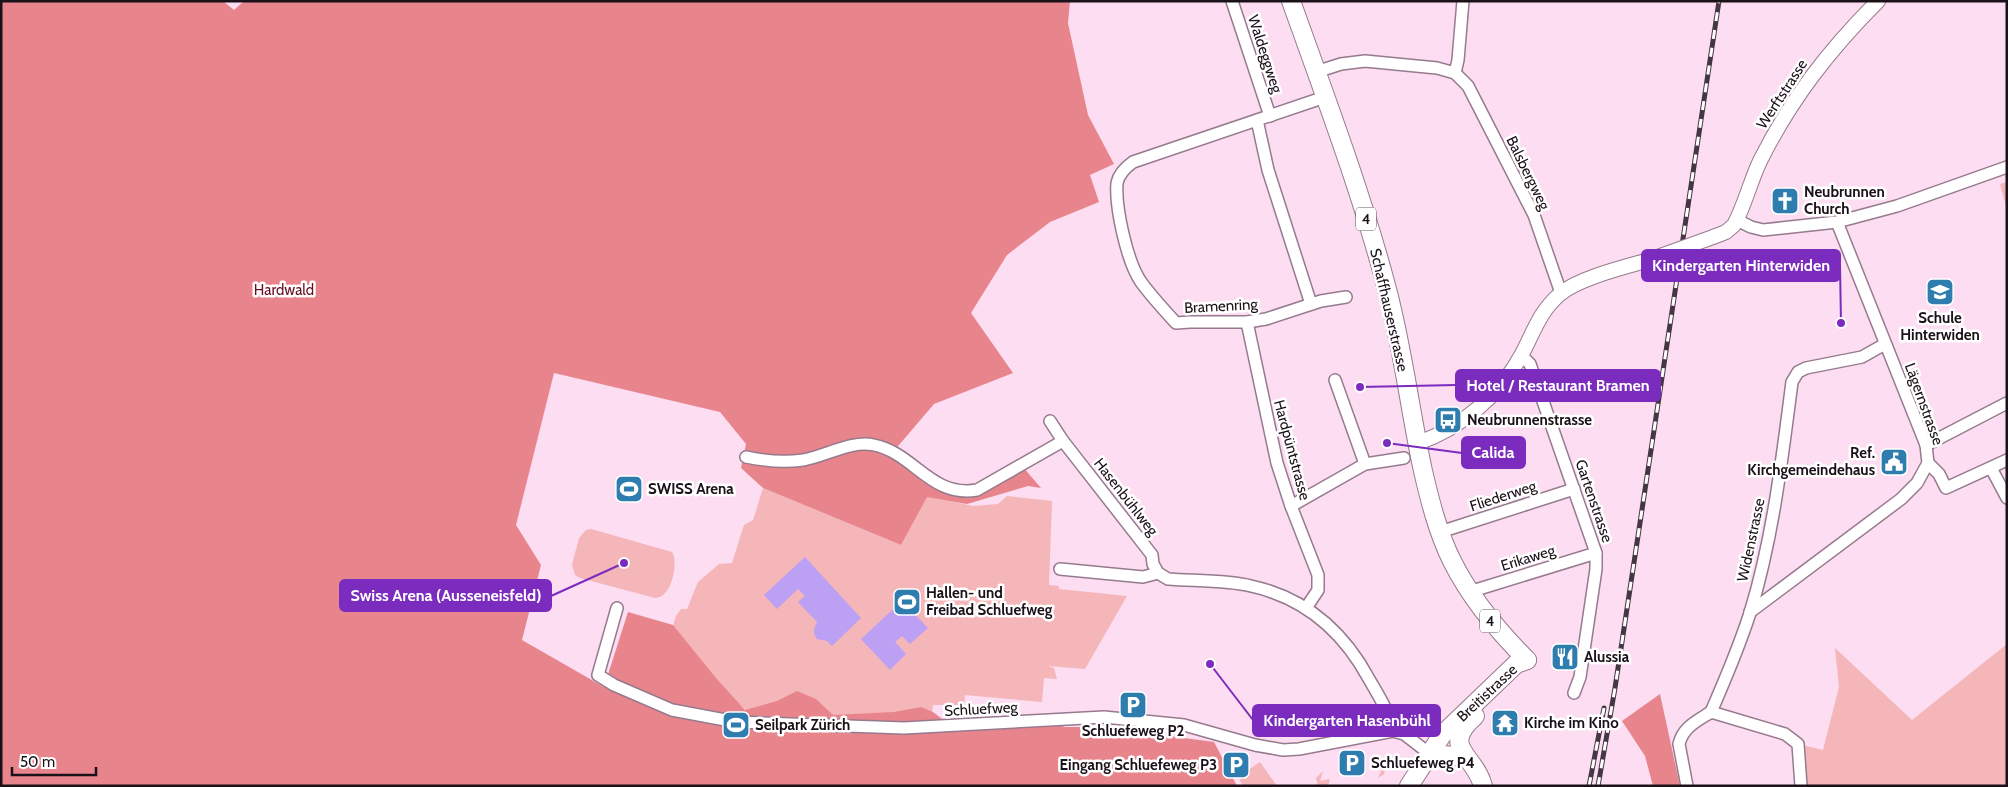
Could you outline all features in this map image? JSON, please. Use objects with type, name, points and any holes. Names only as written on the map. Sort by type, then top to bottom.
[{"type":"main road","name":"Schaffhauserstrasse","points":[[1291,1],[1362,207],[1388,290],[1428,493],[1440,532],[1451,560],[1469,592],[1500,633],[1527,660]]},
{"type":"main road","name":"Breitistrasse","points":[[1466,757],[1460,746],[1461,732],[1466,725],[1524,672],[1527,660]]},
{"type":"main road","name":"Breitistrasse","points":[[1409,786],[1442,735],[1516,664],[1527,660]]},
{"type":"main road","points":[[1430,754],[1466,757],[1478,770],[1483,786]]},
{"type":"street","name":"Waldeggweg","points":[[1232,1],[1270,116]]},
{"type":"street","points":[[1316,72],[1341,64],[1365,62],[1437,68],[1455,73],[1458,60],[1463,1]]},
{"type":"street","name":"Werftstrasse","points":[[1737,220],[1759,164],[1795,98],[1840,39],[1878,1]]},
{"type":"street","name":"Balsbergweg","points":[[1455,73],[1468,86],[1534,215],[1561,293]]},
{"type":"street","name":"Bramenring","points":[[1325,97],[1133,162],[1123,169],[1117,182],[1124,242],[1140,281],[1176,323],[1247,322],[1311,304],[1346,297]]},
{"type":"street","points":[[1257,120],[1268,170],[1311,304]]},
{"type":"street","points":[[1418,444],[1456,424],[1477,409],[1495,392],[1508,377],[1522,355],[1540,316],[1561,293],[1588,280],[1713,237],[1730,229],[1737,220],[1762,230],[1837,222],[1897,206],[2007,167]]},
{"type":"street","name":"Lägernstrasse","points":[[1750,612],[1901,499],[1917,483],[1928,463],[1926,446],[1837,222]]},
{"type":"street","name":"Hardpüntstrasse","points":[[1247,322],[1277,463],[1320,584],[1306,608]]},
{"type":"street","name":"Widenstrasse","points":[[1710,712],[1732,665],[1750,612],[1765,556],[1780,472],[1792,382],[1798,372],[1806,368],[1862,357],[1886,344]]},
{"type":"street","name":"Gartenstrasse","points":[[1522,355],[1530,364],[1596,553],[1596,569],[1580,677],[1574,693]]},
{"type":"street","points":[[1335,380],[1365,464]]},
{"type":"street","points":[[1926,446],[2007,403]]},
{"type":"street","name":"Hasenbühlweg","points":[[1050,421],[1063,441],[1152,555],[1153,564],[1158,573]]},
{"type":"street","points":[[746,457],[769,462],[786,462],[804,460],[853,446],[873,445],[888,449],[932,480],[949,489],[960,492],[977,490],[1063,441]]},
{"type":"street","points":[[1291,506],[1365,464],[1404,458]]},
{"type":"street","points":[[1928,463],[1939,474],[1946,488],[2007,460]]},
{"type":"street","points":[[1992,468],[2007,498]]},
{"type":"street","name":"Fliederweg","points":[[1440,532],[1574,489]]},
{"type":"street","name":"Erikaweg","points":[[1469,592],[1596,553]]},
{"type":"street","points":[[1060,569],[1143,578],[1158,573],[1168,579],[1250,585],[1278,594],[1306,608],[1328,624],[1350,648],[1360,664],[1392,723],[1393,731],[1404,734],[1430,754]]},
{"type":"street","name":"Schluefweg","points":[[617,608],[598,675],[614,685],[672,710],[736,722],[904,728],[1104,717],[1184,725],[1255,745],[1283,750],[1299,749],[1393,731]]},
{"type":"street","points":[[1687,786],[1679,744],[1680,738],[1683,731],[1710,712],[1785,734],[1792,739],[1798,744],[1801,786]]},
{"type":"shaded area","points":[[2007,182],[2007,210],[2000,184]]},
{"type":"shaded area","name":"Hallen- und Freibad Schluefweg","points":[[763,488],[901,545],[927,496],[973,506],[998,504],[1007,496],[1052,501],[1049,585],[1059,586],[1059,589],[1127,596],[1085,669],[1048,666],[1054,668],[1057,679],[1044,678],[1042,702],[965,695],[964,705],[933,705],[931,719],[753,716],[668,644],[676,616],[681,609],[687,609],[698,582],[719,564],[732,563],[744,525],[753,520]]},
{"type":"shaded area","points":[[591,529],[672,552],[675,564],[674,572],[665,593],[661,597],[655,598],[580,578],[575,575],[572,565],[579,538],[586,530]]},
{"type":"shaded area","points":[[805,557],[861,618],[832,646],[827,641],[815,637],[814,630],[817,622],[798,602],[805,596],[798,589],[777,609],[764,595]]},
{"type":"shaded area","points":[[902,601],[928,628],[910,644],[902,636],[895,642],[906,654],[890,670],[861,639]]},
{"type":"shaded area","points":[[2007,644],[2007,786],[1805,786],[1798,744],[1823,750],[1839,687],[1835,648],[1912,720]]},
{"type":"shaded area","points":[[1375,761],[1381,761],[1386,767],[1384,774],[1378,778],[1382,769],[1372,770]]},
{"type":"shaded area","points":[[1260,762],[1277,786],[1243,786],[1238,777]]},
{"type":"shaded area","points":[[1323,771],[1320,781],[1330,779],[1328,786],[1318,786],[1316,778]]},
{"type":"green space","name":"Hardwald","points":[[1,1],[223,1],[234,10],[244,1],[1070,1],[1068,23],[1088,115],[1114,164],[1090,175],[1099,202],[1050,222],[1007,255],[971,313],[1013,373],[934,404],[893,452],[932,481],[976,493],[1023,467],[1041,488],[1028,486],[967,504],[927,497],[901,545],[763,488],[741,468],[746,444],[720,412],[554,373],[516,525],[541,565],[522,640],[604,687],[628,612],[673,625],[745,710],[777,701],[797,691],[816,699],[833,715],[894,712],[921,707],[933,712],[954,728],[1060,724],[1064,727],[1103,727],[1214,742],[1237,786],[1,786]]},
{"type":"green space","points":[[1660,694],[1680,786],[1653,786],[1645,756],[1622,721]]},
{"type":"railway","points":[[1598,786],[1615,688],[1719,1]]},
{"type":"railway","points":[[1589,786],[1604,708]]},
{"type":"place","name":"Neubrunnen Church","points":[[1785,201]]},
{"type":"place","name":"Schule Hinterwiden","points":[[1940,292]]},
{"type":"place","name":"Kindergarten Hinterwiden","points":[[1841,323]]},
{"type":"place","name":"Hotel / Restaurant Bramen","points":[[1360,387]]},
{"type":"place","name":"Neubrunnenstrasse","points":[[1448,420]]},
{"type":"place","name":"Calida","points":[[1387,443]]},
{"type":"place","name":"Ref. Kirchgemeindehaus","points":[[1894,462]]},
{"type":"place","name":"SWISS Arena","points":[[629,489]]},
{"type":"place","name":"Swiss Arena (Ausseneisfeld)","points":[[624,563]]},
{"type":"place","name":"Hallen- und Freibad Schluefweg","points":[[907,602]]},
{"type":"place","name":"Alussia","points":[[1565,657]]},
{"type":"place","name":"Kindergarten Hasenbühl","points":[[1210,664]]},
{"type":"place","name":"Schluefeweg P2","points":[[1133,705]]},
{"type":"place","name":"Kirche im Kino","points":[[1505,723]]},
{"type":"place","name":"Seilpark Zürich","points":[[736,725]]},
{"type":"place","name":"Schluefeweg P4","points":[[1352,763]]},
{"type":"place","name":"Eingang Schluefeweg P3","points":[[1236,765]]}]
